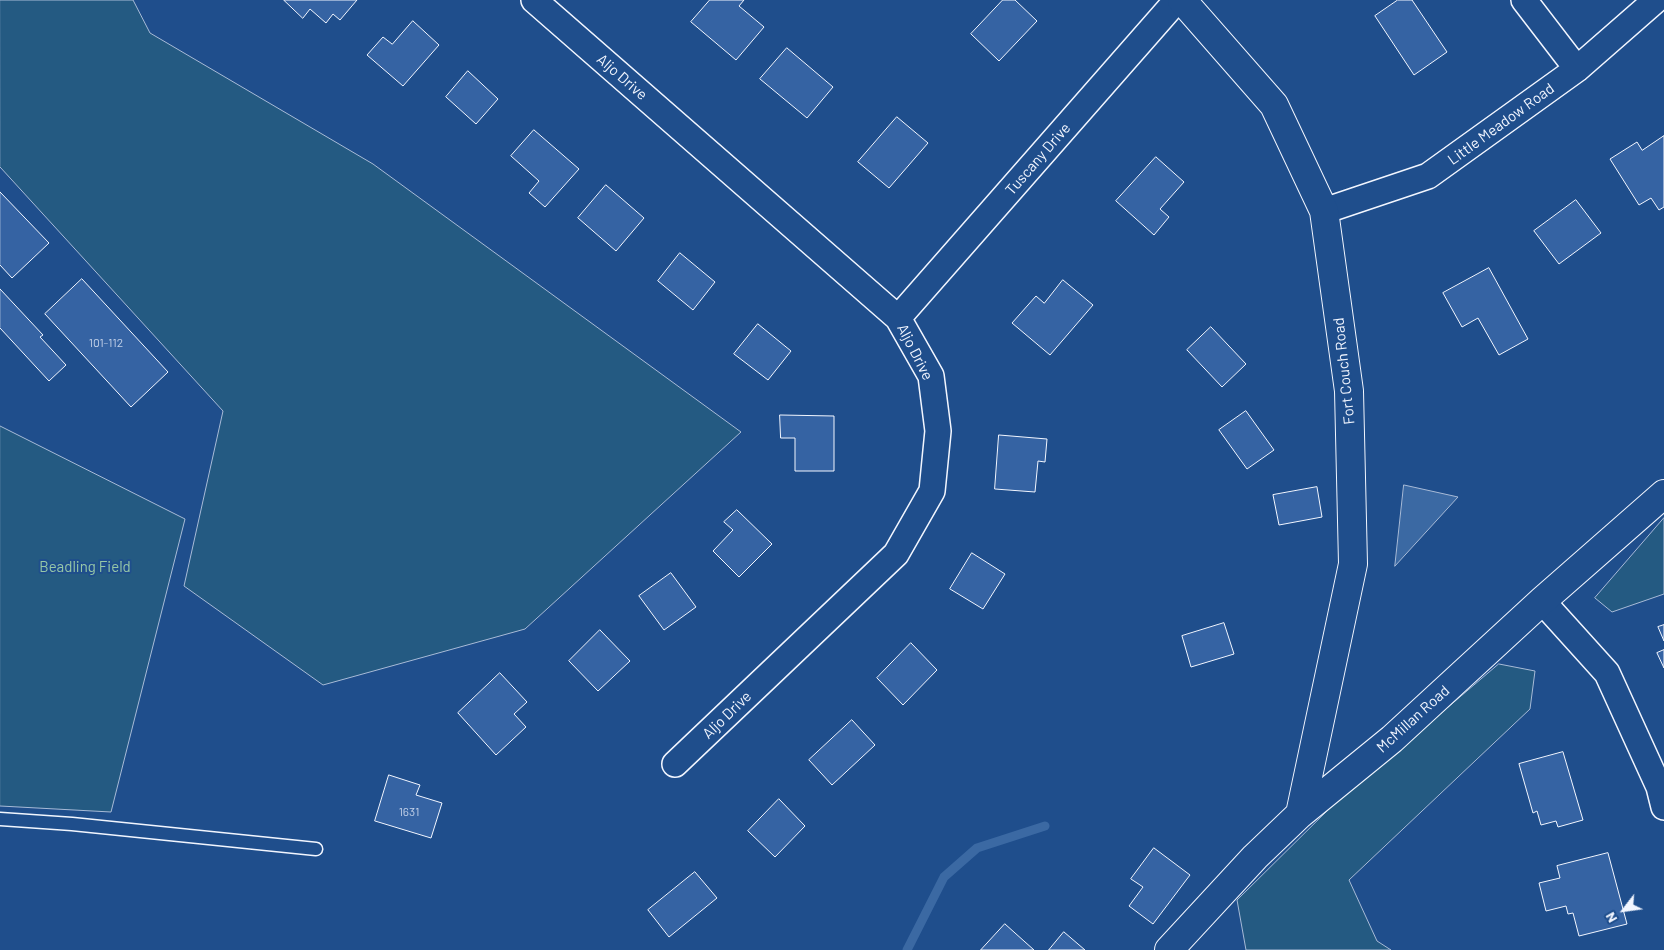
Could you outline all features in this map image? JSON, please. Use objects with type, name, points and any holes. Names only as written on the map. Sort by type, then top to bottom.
[{"type":"street","name":"Aljo Drive","points":[[534,0],[898,318],[931,376],[938,432],[932,491],[896,554],[675,764]]},
{"type":"street","name":"Tuscany Drive","points":[[898,318],[1177,0]]},
{"type":"street","name":"Fort Couch Road","points":[[1182,0],[1274,105],[1324,211],[1349,391],[1353,564],[1300,814]]},
{"type":"street","points":[[1524,0],[1577,69]]},
{"type":"street","name":"Little Meadow Road","points":[[1324,211],[1428,176],[1577,69],[1656,0]]},
{"type":"street","name":"McMillan Road","points":[[1169,950],[1255,857],[1300,814],[1392,739],[1542,601],[1664,494]]},
{"type":"street","points":[[1542,601],[1607,673],[1659,787],[1664,807]]},
{"type":"lane","points":[[0,819],[72,824],[316,849]]},
{"type":"green space","points":[[0,0],[133,0],[150,33],[373,164],[741,432],[525,629],[323,685],[184,586],[223,411],[0,167]]},
{"type":"green space","name":"Beadling Field","points":[[0,426],[185,519],[111,812],[0,806]]},
{"type":"green space","points":[[1664,518],[1664,594],[1612,612],[1595,598]]},
{"type":"green space","points":[[1499,664],[1535,671],[1530,709],[1349,880],[1377,941],[1391,950],[1246,950],[1237,900],[1331,807]]},
{"type":"shaded area","points":[[1404,485],[1458,497],[1395,566]]},
{"type":"building","points":[[284,0],[357,0],[340,20],[333,14],[326,23],[310,9],[303,18]]},
{"type":"building","points":[[710,0],[744,0],[739,6],[764,27],[736,60],[691,22]]},
{"type":"building","points":[[1003,0],[1015,0],[1037,21],[999,61],[971,34]]},
{"type":"building","points":[[1398,0],[1412,0],[1447,52],[1414,75],[1375,16]]},
{"type":"building","points":[[413,21],[439,45],[403,86],[367,55],[383,37],[392,44]]},
{"type":"building","points":[[787,48],[833,87],[807,118],[760,79]]},
{"type":"building","points":[[468,71],[498,99],[476,124],[446,97]]},
{"type":"building","points":[[897,117],[928,143],[889,188],[858,162]]},
{"type":"building","points":[[534,130],[579,169],[545,207],[529,193],[539,181],[511,156]]},
{"type":"building","points":[[1664,136],[1664,207],[1659,210],[1651,198],[1639,205],[1610,159],[1637,142],[1642,150]]},
{"type":"building","points":[[1156,157],[1184,182],[1160,209],[1169,217],[1154,235],[1116,201]]},
{"type":"building","points":[[606,185],[644,218],[616,251],[578,218]]},
{"type":"building","points":[[0,192],[49,243],[12,278],[0,265]]},
{"type":"building","points":[[1576,200],[1601,233],[1559,264],[1534,231]]},
{"type":"building","points":[[680,253],[715,282],[693,310],[658,281]]},
{"type":"building","points":[[1489,268],[1528,339],[1499,355],[1478,318],[1462,327],[1443,293]]},
{"type":"building","points":[[82,279],[168,372],[131,407],[45,314]]},
{"type":"building","points":[[1063,280],[1093,305],[1050,355],[1012,323],[1036,296],[1044,303]]},
{"type":"building","points":[[0,289],[43,335],[40,337],[66,365],[49,381],[0,328]]},
{"type":"building","points":[[758,324],[791,351],[768,380],[734,354]]},
{"type":"building","points":[[1211,327],[1246,364],[1222,387],[1187,350]]},
{"type":"building","points":[[1246,411],[1274,450],[1247,469],[1219,430]]},
{"type":"building","points":[[780,415],[834,416],[834,471],[795,471],[795,438],[781,438]]},
{"type":"building","points":[[999,435],[1047,439],[1045,462],[1038,461],[1035,492],[995,489]]},
{"type":"building","points":[[1317,487],[1322,517],[1279,525],[1273,495]]},
{"type":"building","points":[[737,510],[772,544],[739,577],[713,551],[733,530],[724,522]]},
{"type":"building","points":[[972,553],[1005,574],[983,609],[950,589]]},
{"type":"building","points":[[671,573],[696,607],[664,630],[639,596]]},
{"type":"building","points":[[1224,623],[1234,654],[1191,667],[1182,636]]},
{"type":"building","points":[[1664,625],[1664,641],[1658,627]]},
{"type":"building","points":[[600,630],[630,661],[598,691],[569,661]]},
{"type":"building","points":[[911,643],[937,670],[903,705],[877,678]]},
{"type":"building","points":[[1664,650],[1664,668],[1657,653]]},
{"type":"building","points":[[500,673],[527,702],[514,714],[526,727],[496,755],[458,713]]},
{"type":"building","points":[[852,720],[875,745],[832,785],[809,760]]},
{"type":"building","points":[[1563,752],[1583,820],[1558,827],[1556,821],[1541,825],[1537,811],[1533,813],[1519,764]]},
{"type":"building","points":[[389,775],[420,785],[416,795],[442,803],[431,838],[375,821]]},
{"type":"building","points":[[779,799],[805,826],[775,857],[748,831]]},
{"type":"building","points":[[1154,848],[1190,875],[1153,924],[1129,906],[1143,887],[1131,879]]},
{"type":"building","points":[[1608,853],[1627,924],[1579,936],[1573,913],[1568,914],[1566,906],[1546,911],[1539,883],[1560,878],[1557,866]]},
{"type":"building","points":[[695,872],[717,898],[669,937],[648,910]]},
{"type":"building","points":[[1005,924],[1034,950],[981,950]]},
{"type":"building","points":[[1064,932],[1085,950],[1049,950]]},
{"type":"waterway","points":[[907,950],[944,877],[977,848],[1045,826]]}]
